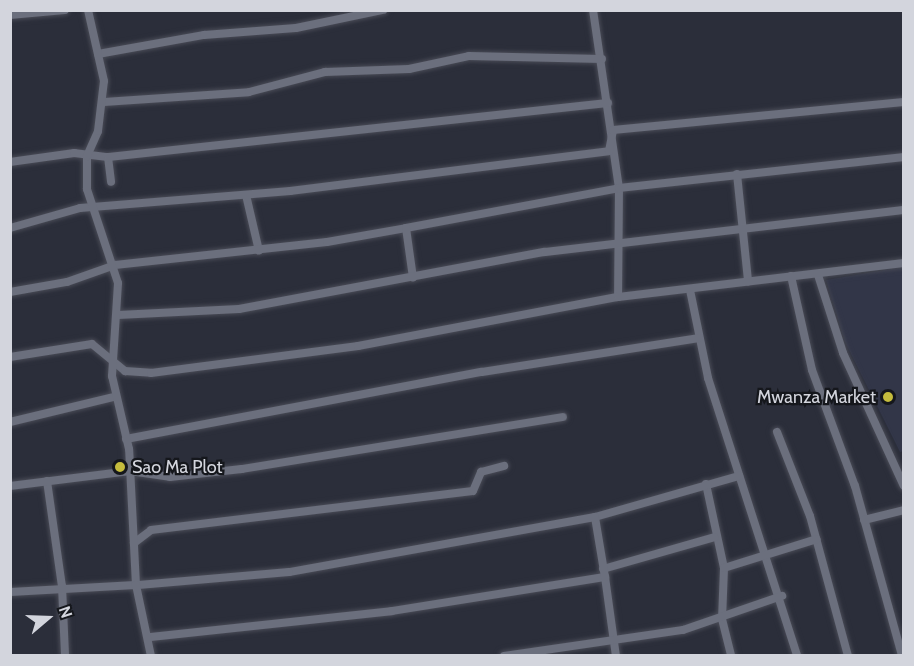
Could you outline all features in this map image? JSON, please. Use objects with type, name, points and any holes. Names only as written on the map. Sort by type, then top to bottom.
[{"type":"street","points":[[10,15],[65,10]]},
{"type":"street","points":[[87,10],[98,54],[104,102],[87,156],[92,207],[115,265],[118,315],[113,357],[113,397],[126,439],[130,471],[136,585],[150,637],[151,656]]},
{"type":"street","points":[[98,54],[204,35],[296,28],[383,10]]},
{"type":"street","points":[[593,10],[613,130],[619,188],[622,243],[618,297]]},
{"type":"street","points":[[104,102],[249,92],[325,72],[409,69],[469,56],[602,59]]},
{"type":"street","points":[[613,130],[903,102]]},
{"type":"street","points":[[10,162],[67,153],[108,157],[608,103]]},
{"type":"street","points":[[10,228],[92,207],[246,195],[609,152],[613,130]]},
{"type":"street","points":[[108,157],[111,182]]},
{"type":"street","points":[[10,292],[67,282],[115,265],[259,251],[406,228],[619,188],[737,174],[747,177],[903,157]]},
{"type":"street","points":[[737,174],[748,282]]},
{"type":"street","points":[[246,195],[259,251]]},
{"type":"street","points":[[118,315],[239,309],[622,243],[903,210]]},
{"type":"street","points":[[406,228],[413,278]]},
{"type":"street","points":[[10,357],[92,344],[101,347],[125,371],[151,373],[339,349],[618,297],[791,276],[818,275],[903,263]]},
{"type":"street","points":[[818,275],[843,353],[900,463],[903,486]]},
{"type":"street","points":[[791,276],[825,414],[864,520],[902,656]]},
{"type":"street","points":[[690,290],[699,339],[739,476],[769,555],[797,656]]},
{"type":"street","points":[[101,347],[115,338]]},
{"type":"street","points":[[126,439],[482,372],[699,339]]},
{"type":"street","points":[[10,422],[113,397]]},
{"type":"street","points":[[10,486],[130,471],[170,477],[242,469],[563,417]]},
{"type":"street","points":[[777,432],[817,539],[848,656]]},
{"type":"street","points":[[134,543],[151,530],[473,491],[478,474],[504,466]]},
{"type":"street","points":[[10,592],[62,586],[136,585],[289,572],[595,517],[739,476]]},
{"type":"street","points":[[46,481],[62,586],[65,656]]},
{"type":"street","points":[[706,484],[715,537],[724,568],[722,619],[731,653],[721,656]]},
{"type":"street","points":[[864,520],[903,510]]},
{"type":"street","points":[[595,517],[616,642],[616,656]]},
{"type":"street","points":[[150,637],[392,611],[604,573],[715,537]]},
{"type":"street","points":[[724,568],[817,539]]},
{"type":"street","points":[[504,656],[616,642],[722,619],[782,596]]},
{"type":"shaded area","name":"Mwanza Market","points":[[903,267],[904,451],[900,452],[845,342],[826,280]]},
{"type":"place","name":"Mwanza Market","points":[[888,397]]},
{"type":"place","name":"Sao Ma Plot","points":[[120,467]]}]
